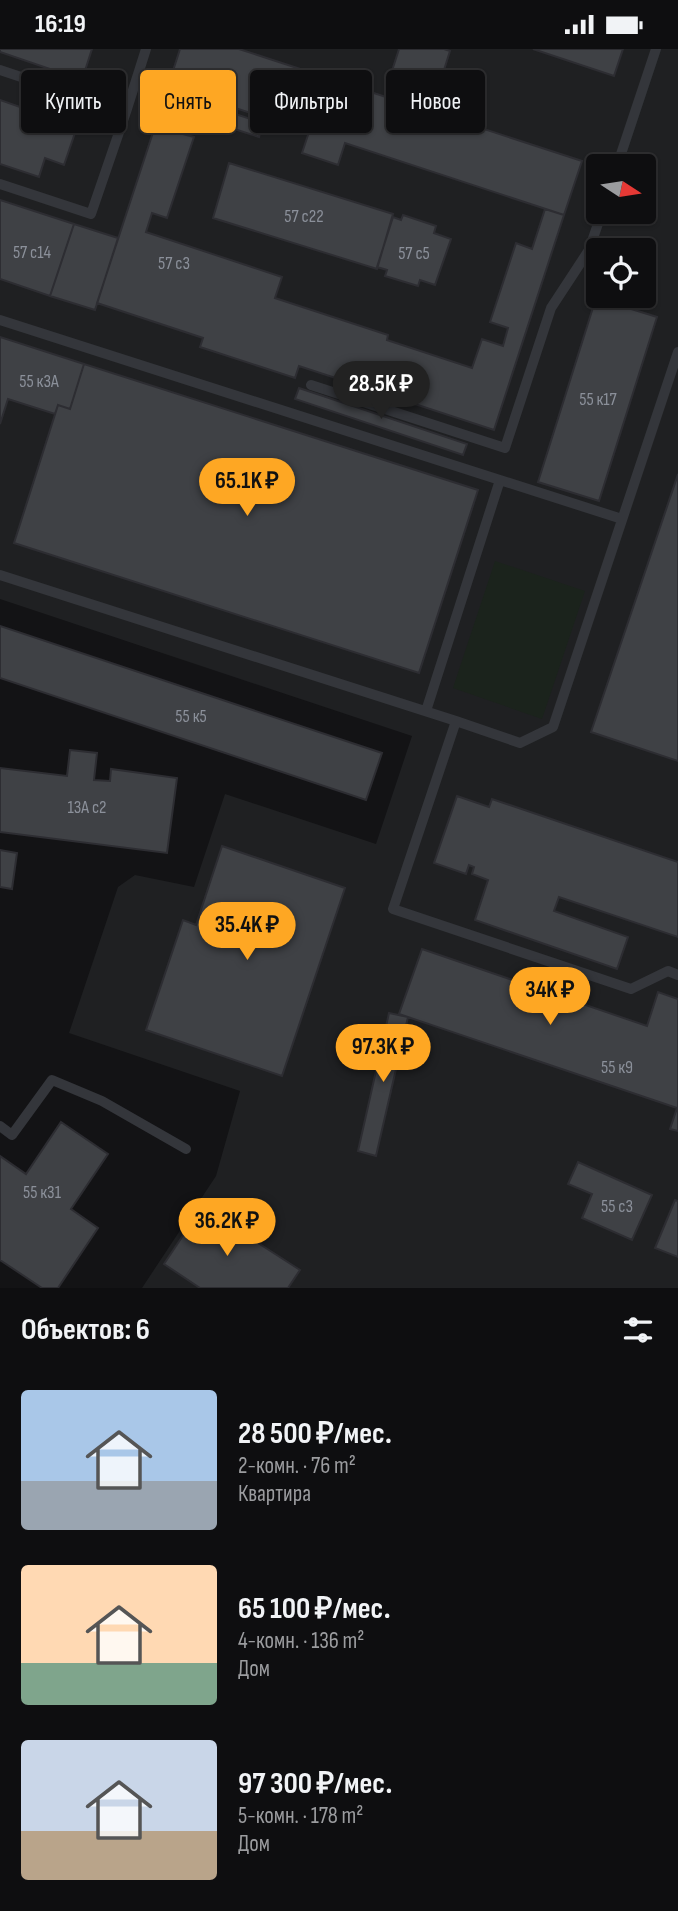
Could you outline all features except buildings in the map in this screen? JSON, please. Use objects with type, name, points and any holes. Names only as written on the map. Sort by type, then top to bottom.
[{"type":"lane","points":[[126,109],[146,49]]},
{"type":"lane","points":[[621,154],[656,49]]},
{"type":"lane","points":[[0,70],[21,77]]},
{"type":"lane","points":[[0,184],[91,214],[118,133]]},
{"type":"lane","points":[[311,385],[505,449],[551,308],[589,250],[597,224]]},
{"type":"lane","points":[[0,320],[622,519]]},
{"type":"lane","points":[[0,575],[520,743],[552,727],[678,352]]},
{"type":"lane","points":[[426,712],[500,480]]},
{"type":"lane","points":[[456,721],[393,909],[631,989],[668,971],[678,975]]},
{"type":"lane","points":[[0,1126],[12,1135],[52,1080],[102,1101],[186,1149]]},
{"type":"shaded area","points":[[0,49],[678,49],[678,1288],[142,1288],[216,1176],[240,1091],[69,1033],[118,887],[135,875],[194,887],[225,794],[376,844],[412,736],[0,599]]},
{"type":"shaded area","points":[[495,561],[585,591],[542,719],[453,688]]}]
